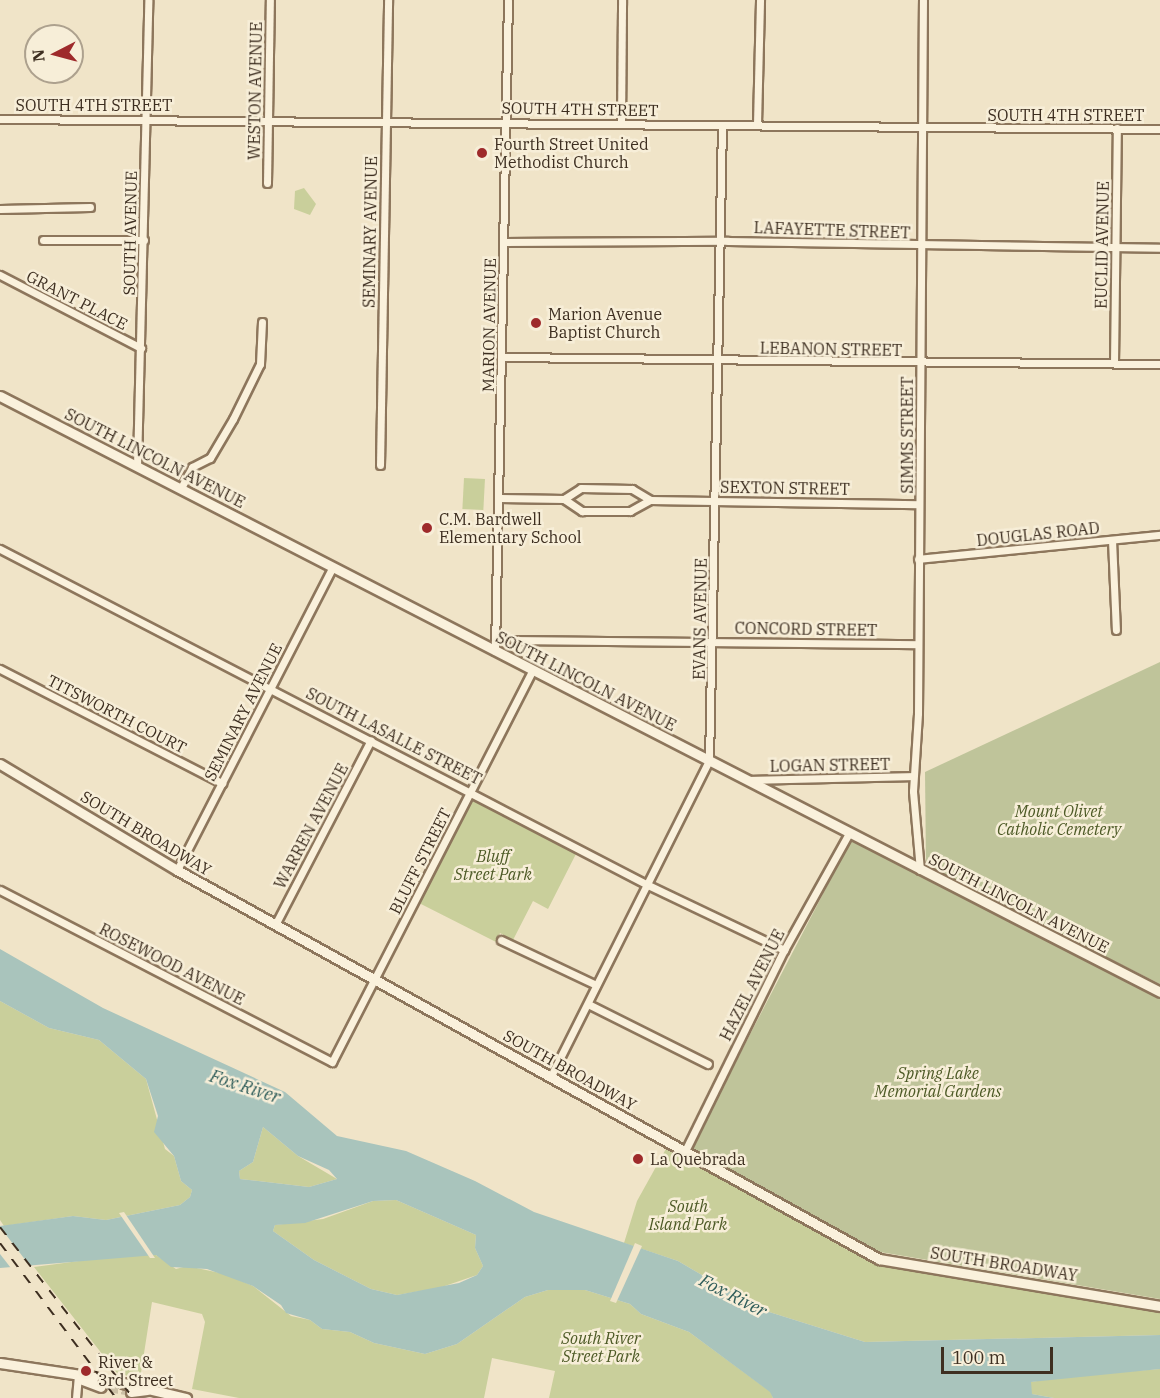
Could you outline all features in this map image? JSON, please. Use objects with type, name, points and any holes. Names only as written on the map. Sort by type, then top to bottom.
[{"type":"street","name":"SOUTH AVENUE","points":[[138,466],[148,0]]},
{"type":"street","name":"WESTON AVENUE","points":[[267,183],[270,0]]},
{"type":"street","name":"SEMINARY AVENUE","points":[[380,465],[388,0]]},
{"type":"street","name":"MARION AVENUE","points":[[495,651],[501,498],[508,0]]},
{"type":"street","points":[[621,123],[622,0]]},
{"type":"street","points":[[758,124],[760,0]]},
{"type":"street","name":"SIMMS STREET","points":[[920,870],[913,776],[918,644],[922,0]]},
{"type":"street","name":"SOUTH 4TH STREET","points":[[0,119],[386,119],[921,128],[1160,129]]},
{"type":"street","name":"EVANS AVENUE","points":[[551,1076],[709,761],[717,501],[716,361],[722,125]]},
{"type":"street","name":"EUCLID AVENUE","points":[[1114,363],[1117,128]]},
{"type":"street","points":[[0,209],[90,207]]},
{"type":"street","points":[[43,240],[144,240]]},
{"type":"street","name":"LAFAYETTE STREET","points":[[504,242],[719,241],[1160,248]]},
{"type":"street","name":"GRANT PLACE","points":[[0,275],[141,348]]},
{"type":"street","points":[[181,489],[192,467],[210,458],[233,419],[260,364],[262,322]]},
{"type":"street","name":"LEBANON STREET","points":[[502,357],[1160,364]]},
{"type":"street","name":"SOUTH LINCOLN AVENUE","points":[[0,396],[532,672],[1160,992]]},
{"type":"street","name":"SEXTON STREET","points":[[564,499],[581,488],[632,489],[643,492],[650,500]]},
{"type":"street","name":"SEXTON STREET","points":[[501,498],[564,499],[582,511],[630,512],[650,500],[919,504]]},
{"type":"street","name":"DOUGLAS ROAD","points":[[918,559],[1160,535]]},
{"type":"street","points":[[1112,540],[1116,630]]},
{"type":"street","name":"SOUTH LASALLE STREET","points":[[0,549],[471,790],[648,885],[780,948]]},
{"type":"street","name":"SEMINARY AVENUE","points":[[177,870],[333,567]]},
{"type":"street","name":"CONCORD STREET","points":[[514,640],[918,644]]},
{"type":"street","name":"TITSWORTH COURT","points":[[0,669],[222,783]]},
{"type":"street","name":"BLUFF STREET","points":[[333,1062],[532,672]]},
{"type":"street","name":"WARREN AVENUE","points":[[274,925],[371,740]]},
{"type":"street","name":"SOUTH BROADWAY","points":[[0,764],[274,925],[376,978],[879,1259],[1160,1306]]},
{"type":"street","name":"LOGAN STREET","points":[[747,780],[913,776]]},
{"type":"street","name":"HAZEL AVENUE","points":[[685,1151],[780,948],[849,833]]},
{"type":"street","name":"ROSEWOOD AVENUE","points":[[0,890],[333,1062]]},
{"type":"street","points":[[501,940],[596,985]]},
{"type":"street","points":[[588,1004],[708,1064]]},
{"type":"street","points":[[0,1363],[78,1377],[94,1377]]},
{"type":"street","points":[[78,1377],[101,1387]]},
{"type":"street","points":[[76,1398],[78,1377]]},
{"type":"street","points":[[123,1383],[186,1398]]},
{"type":"street","points":[[131,1392],[147,1390]]},
{"type":"green space","points":[[304,188],[316,204],[310,215],[294,209],[295,191]]},
{"type":"green space","points":[[464,478],[485,479],[483,510],[462,509]]},
{"type":"green space","name":"Mount Olivet Catholic Cemetery","points":[[1160,662],[1160,984],[926,866],[925,772]]},
{"type":"green space","name":"Bluff Street Park","points":[[471,790],[579,848],[548,909],[533,901],[513,940],[500,933],[496,942],[415,901]]},
{"type":"green space","name":"Spring Lake Memorial Gardens","points":[[851,840],[1160,997],[1160,1299],[880,1252],[691,1148]]},
{"type":"green space","points":[[0,1001],[49,1028],[99,1040],[146,1079],[165,1149],[174,1156],[181,1181],[192,1190],[190,1197],[180,1205],[106,1220],[73,1216],[4,1226],[0,1220]]},
{"type":"green space","points":[[263,1127],[298,1156],[337,1179],[309,1187],[240,1179],[239,1171],[253,1162]]},
{"type":"green space","name":"South Island Park","points":[[667,1147],[851,1252],[933,1275],[1160,1309],[1160,1335],[865,1342],[760,1309],[678,1261],[624,1243],[637,1201]]},
{"type":"green space","points":[[396,1200],[476,1235],[475,1248],[483,1266],[477,1275],[439,1288],[397,1295],[371,1289],[314,1260],[273,1231],[275,1225],[323,1219],[373,1201]]},
{"type":"green space","name":"South River Street Park","points":[[124,1255],[156,1255],[176,1269],[187,1266],[225,1274],[253,1286],[291,1316],[310,1320],[322,1329],[350,1332],[374,1343],[425,1354],[457,1344],[525,1297],[548,1290],[585,1290],[630,1304],[641,1314],[689,1332],[771,1392],[773,1398],[549,1398],[555,1371],[492,1358],[484,1398],[239,1398],[192,1389],[205,1322],[202,1314],[152,1302],[140,1379],[117,1373],[34,1267]]},
{"type":"green space","points":[[1160,1369],[1160,1398],[1054,1398],[1032,1394],[1028,1388],[1031,1382],[1068,1376]]},
{"type":"water","name":"Fox River","points":[[0,949],[103,1008],[285,1092],[337,1136],[406,1151],[475,1181],[534,1212],[678,1261],[760,1309],[865,1342],[1160,1335],[1160,1369],[1031,1382],[1032,1394],[1054,1398],[773,1398],[770,1392],[689,1332],[641,1314],[630,1304],[585,1290],[548,1290],[525,1297],[457,1344],[425,1354],[374,1343],[350,1332],[322,1329],[310,1320],[286,1313],[281,1305],[253,1286],[207,1269],[171,1267],[156,1255],[0,1268],[0,1226],[73,1216],[106,1220],[180,1205],[190,1197],[192,1190],[181,1181],[174,1156],[154,1132],[158,1116],[146,1079],[99,1040],[49,1028],[0,1001]],"holes":[[[263,1127],[298,1156],[329,1170],[337,1179],[309,1187],[240,1179],[239,1171],[253,1162]],[[396,1200],[476,1235],[475,1248],[483,1266],[477,1275],[459,1283],[397,1295],[371,1289],[314,1260],[273,1231],[275,1225],[305,1223],[373,1201]]]},
{"type":"pier","points":[[124,1212],[155,1258],[150,1258],[119,1213]]},
{"type":"pier","points":[[0,1227],[33,1270],[14,1272],[0,1254]]},
{"type":"pier","points":[[635,1243],[642,1246],[616,1303],[610,1301]]},
{"type":"tunnel","points":[[94,1377],[123,1383]]},
{"type":"tunnel","points":[[101,1387],[131,1392]]},
{"type":"railway","points":[[0,1227],[133,1398]]},
{"type":"railway","points":[[0,1243],[116,1398]]},
{"type":"place","name":"Fourth Street United Methodist Church","points":[[482,153]]},
{"type":"place","name":"Marion Avenue Baptist Church","points":[[536,323]]},
{"type":"place","name":"C.M. Bardwell Elementary School","points":[[427,528]]},
{"type":"place","name":"La Quebrada","points":[[638,1159]]},
{"type":"place","name":"River & 3rd Street","points":[[86,1371]]}]
